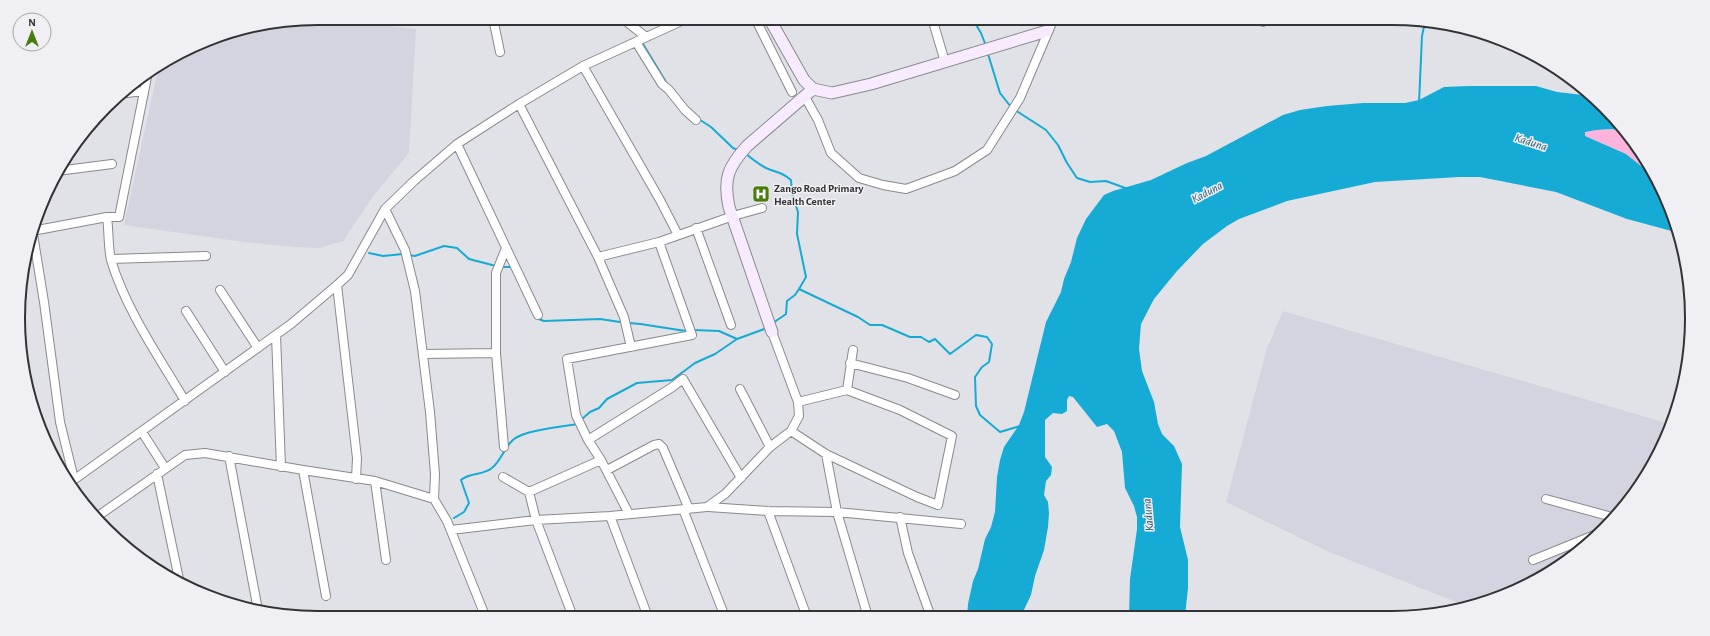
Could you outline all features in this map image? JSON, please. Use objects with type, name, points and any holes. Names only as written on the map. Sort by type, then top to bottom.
[{"type":"street","points":[[494,25],[500,52]]},
{"type":"street","points":[[631,25],[646,37]]},
{"type":"street","points":[[74,480],[276,335],[337,286],[348,275],[385,209],[414,181],[457,144],[519,104],[583,66],[673,25]]},
{"type":"street","points":[[758,25],[792,92]]},
{"type":"street","points":[[773,25],[804,80],[831,153],[859,178],[906,189],[955,171],[987,150],[1010,116],[1020,98],[1035,66],[1050,25]]},
{"type":"street","points":[[934,25],[945,62]]},
{"type":"street","points":[[707,507],[725,494],[770,447],[791,431],[799,416],[798,402],[766,316],[726,195],[726,178],[744,150],[809,93],[832,93],[871,84],[1047,31]]},
{"type":"street","points":[[636,42],[662,84],[696,120]]},
{"type":"street","points":[[583,66],[660,200],[678,235]]},
{"type":"street","points":[[39,229],[107,217],[119,217],[145,82]]},
{"type":"street","points":[[132,92],[143,91]]},
{"type":"street","points":[[519,104],[598,257],[624,317],[630,347]]},
{"type":"street","points":[[457,144],[538,314]]},
{"type":"street","points":[[65,170],[112,164]]},
{"type":"street","points":[[598,257],[659,242],[696,228],[762,208]]},
{"type":"street","points":[[385,209],[405,250],[415,291],[435,474],[434,499],[451,530],[483,611]]},
{"type":"street","points":[[107,217],[111,259],[128,300],[145,337],[185,401]]},
{"type":"street","points":[[696,228],[731,325]]},
{"type":"street","points":[[629,514],[607,470],[588,440],[576,415],[567,359],[692,335],[659,242]]},
{"type":"street","points":[[34,245],[44,302],[60,422],[69,473]]},
{"type":"street","points":[[504,447],[496,353],[496,273],[506,248]]},
{"type":"street","points":[[111,259],[206,256]]},
{"type":"street","points":[[337,286],[357,458],[356,479]]},
{"type":"street","points":[[220,290],[258,348]]},
{"type":"street","points":[[186,311],[225,372]]},
{"type":"street","points":[[276,335],[282,466]]},
{"type":"street","points":[[847,390],[853,350]]},
{"type":"street","points":[[423,354],[496,353]]},
{"type":"street","points":[[850,363],[908,378],[955,395]]},
{"type":"street","points":[[588,440],[683,379],[740,478]]},
{"type":"street","points":[[740,389],[770,447]]},
{"type":"street","points":[[791,431],[826,454],[917,498],[938,505],[952,436],[900,410],[847,390],[798,402]]},
{"type":"street","points":[[142,432],[165,468]]},
{"type":"street","points":[[607,470],[654,445],[659,444],[663,448],[723,611]]},
{"type":"street","points":[[101,514],[185,455],[205,453],[375,481],[434,499]]},
{"type":"street","points":[[826,454],[837,512],[866,611]]},
{"type":"street","points":[[229,456],[257,604]]},
{"type":"street","points":[[529,492],[601,460]]},
{"type":"street","points":[[303,470],[326,596]]},
{"type":"street","points":[[157,474],[178,576]]},
{"type":"street","points":[[503,477],[529,492],[536,520],[571,611]]},
{"type":"street","points":[[375,481],[386,560]]},
{"type":"street","points":[[1546,499],[1608,516]]},
{"type":"street","points":[[451,530],[536,520],[610,516],[707,507],[768,511],[837,512],[961,524]]},
{"type":"street","points":[[768,511],[805,611]]},
{"type":"street","points":[[610,516],[646,611]]},
{"type":"street","points":[[900,517],[908,553],[929,611]]},
{"type":"street","points":[[1533,560],[1583,540]]},
{"type":"shaded area","points":[[318,25],[380,25],[416,29],[409,153],[374,195],[343,241],[320,248],[294,247],[244,242],[124,225],[157,73],[188,55],[206,47],[242,35],[261,31]]},
{"type":"shaded area","points":[[1601,129],[1616,130],[1636,155],[1644,168],[1626,154],[1585,136],[1585,132]]},
{"type":"shaded area","points":[[1283,311],[1665,423],[1655,448],[1636,481],[1612,511],[1585,538],[1555,562],[1522,581],[1504,589],[1459,603],[1329,552],[1226,502],[1267,348]]},
{"type":"water","name":"Kaduna","points":[[1536,86],[1557,92],[1581,95],[1599,111],[1616,130],[1595,130],[1585,132],[1585,136],[1626,154],[1644,168],[1663,206],[1671,231],[1627,219],[1556,192],[1480,177],[1375,182],[1287,201],[1239,219],[1203,244],[1177,271],[1154,299],[1141,324],[1139,349],[1142,371],[1154,402],[1158,424],[1162,434],[1174,446],[1182,464],[1180,527],[1188,560],[1188,588],[1186,611],[1129,611],[1130,579],[1137,529],[1137,517],[1134,506],[1125,488],[1122,452],[1114,431],[1107,424],[1097,427],[1073,397],[1069,396],[1067,400],[1067,411],[1062,414],[1053,413],[1045,420],[1045,457],[1052,467],[1051,475],[1046,481],[1044,495],[1048,502],[1048,527],[1044,550],[1035,576],[1031,595],[1023,611],[967,611],[973,581],[978,569],[985,539],[991,527],[995,512],[997,477],[1004,447],[1019,425],[1024,412],[1046,322],[1061,292],[1077,238],[1086,219],[1104,195],[1151,180],[1206,156],[1283,115],[1300,110],[1327,106],[1363,103],[1405,103],[1419,100],[1444,87]]},
{"type":"waterway","points":[[976,25],[986,46]]},
{"type":"waterway","points":[[1419,103],[1422,36],[1424,27]]},
{"type":"waterway","points":[[643,44],[666,82]]},
{"type":"waterway","points":[[988,54],[1000,93],[1011,107]]},
{"type":"waterway","points":[[1015,110],[1046,130],[1058,145],[1077,178],[1090,182],[1106,181],[1128,189]]},
{"type":"waterway","points":[[697,118],[711,127],[733,148],[738,150]]},
{"type":"waterway","points":[[745,153],[763,166],[782,174],[791,180],[792,193],[798,212],[797,234],[806,277],[799,289]]},
{"type":"waterway","points":[[409,255],[415,256],[444,246],[457,248],[469,259],[496,266]]},
{"type":"waterway","points":[[369,253],[383,256],[403,254]]},
{"type":"waterway","points":[[501,267],[514,267]]},
{"type":"waterway","points":[[773,323],[786,314],[787,301],[795,295],[799,289],[858,317],[870,325],[882,325],[910,337],[921,337],[929,342],[935,339],[950,354],[976,335],[987,337],[992,344],[989,362],[982,367],[975,377],[976,406],[980,415],[1000,432],[1020,426]]},
{"type":"waterway","points":[[536,318],[544,321],[600,319],[620,322]]},
{"type":"waterway","points":[[629,323],[686,331]]},
{"type":"waterway","points":[[582,419],[590,412],[599,408],[607,399],[637,383],[672,380],[695,363],[715,354],[737,339],[767,328]]},
{"type":"waterway","points":[[694,330],[719,331],[737,339]]},
{"type":"waterway","points":[[454,518],[464,512],[469,503],[461,480],[468,476],[484,472],[492,468],[514,439],[535,431],[577,424]]},
{"type":"place","name":"Zango Road Primary Health Center","points":[[761,194]]}]
